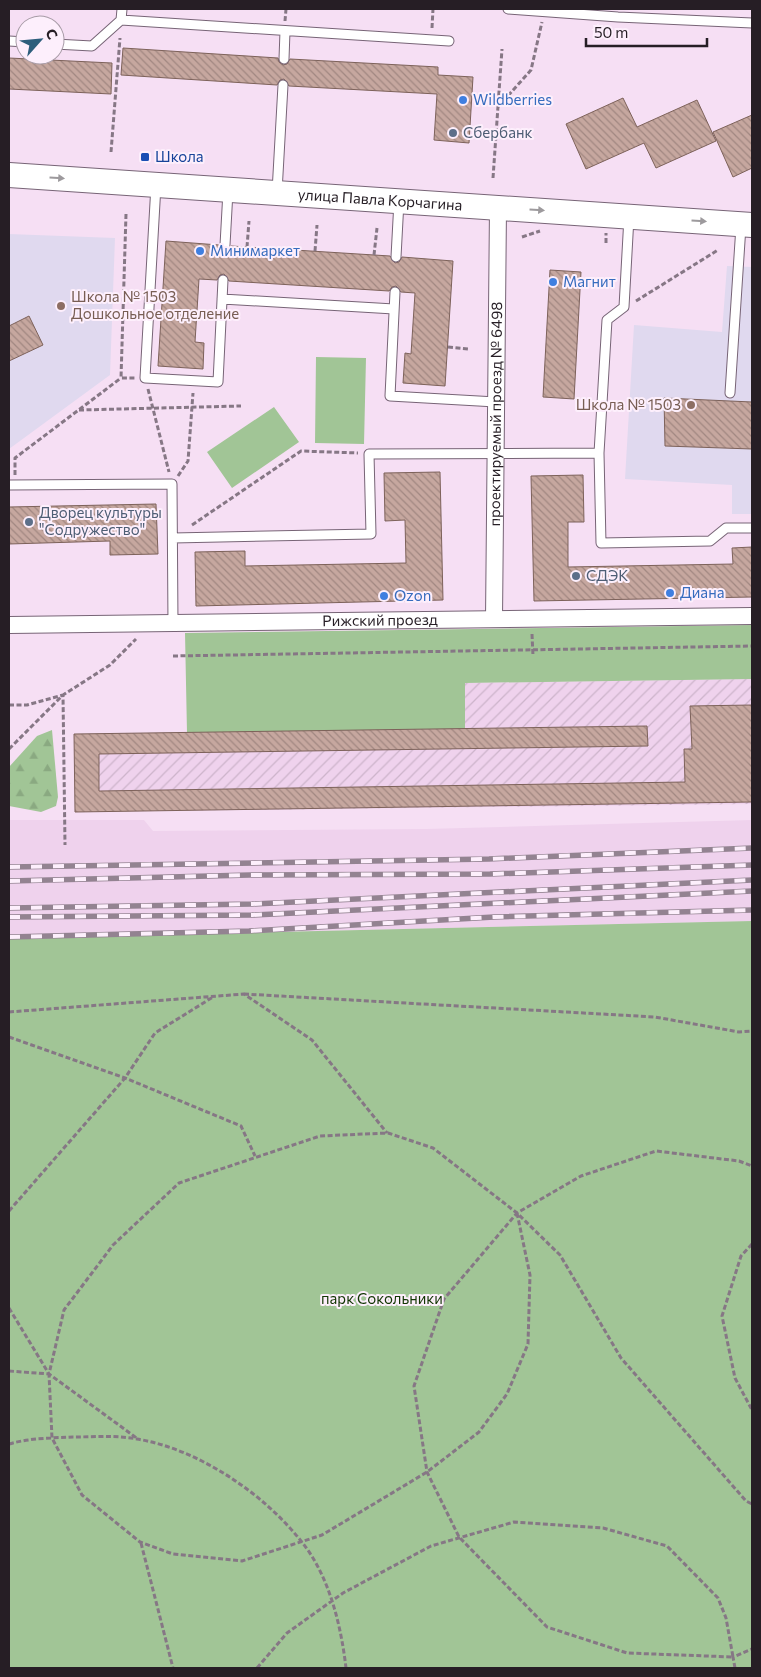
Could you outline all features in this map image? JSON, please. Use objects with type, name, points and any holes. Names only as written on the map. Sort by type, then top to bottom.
[{"type":"street","name":"улица Павла Корчагина","points":[[9,175],[747,224]]},
{"type":"street","name":"проектируемый проезд № 6498","points":[[494,619],[498,208]]},
{"type":"street","name":"Рижский проезд","points":[[9,625],[752,616]]},
{"type":"lane","points":[[65,45],[92,46],[121,20],[122,9]]},
{"type":"lane","points":[[508,9],[752,23]]},
{"type":"lane","points":[[121,20],[449,41]]},
{"type":"lane","points":[[284,58],[285,31]]},
{"type":"lane","points":[[277,194],[283,85]]},
{"type":"lane","points":[[156,185],[145,378],[218,382],[223,280]]},
{"type":"lane","points":[[225,245],[228,190]]},
{"type":"lane","points":[[396,257],[399,201]]},
{"type":"lane","points":[[629,217],[624,308],[606,320],[599,453],[600,543],[710,541],[726,528],[752,528]]},
{"type":"lane","points":[[730,393],[747,224]]},
{"type":"lane","points":[[395,292],[390,396],[496,402]]},
{"type":"lane","points":[[222,299],[394,309]]},
{"type":"lane","points":[[173,538],[371,534],[369,454],[599,453]]},
{"type":"lane","points":[[12,485],[172,484],[173,624]]},
{"type":"path","points":[[431,40],[433,9]]},
{"type":"path","points":[[498,107],[531,70],[545,12]]},
{"type":"path","points":[[111,152],[121,20]]},
{"type":"path","points":[[493,178],[502,49]]},
{"type":"path","points":[[121,378],[126,214]]},
{"type":"path","points":[[247,247],[249,221]]},
{"type":"path","points":[[315,251],[317,225]]},
{"type":"path","points":[[374,255],[376,228]]},
{"type":"path","points":[[624,308],[718,250]]},
{"type":"path","points":[[448,347],[469,349]]},
{"type":"path","points":[[12,485],[15,458],[121,378],[145,378],[172,484]]},
{"type":"path","points":[[172,484],[188,461],[193,381]]},
{"type":"path","points":[[79,410],[241,406]]},
{"type":"path","points":[[173,538],[301,451],[369,454]]},
{"type":"path","points":[[532,628],[533,656]]},
{"type":"path","points":[[9,749],[62,695],[110,665],[138,636]]},
{"type":"path","points":[[173,656],[752,646]]},
{"type":"path","points":[[9,705],[27,705],[62,695]]},
{"type":"path","points":[[62,695],[65,845]]},
{"type":"path","points":[[244,994],[312,1040],[388,1133]]},
{"type":"path","points":[[9,1012],[244,994],[655,1016],[739,1032],[752,1030]]},
{"type":"path","points":[[9,1211],[125,1078],[155,1033],[214,997]]},
{"type":"path","points":[[9,1037],[125,1078],[242,1126],[255,1156]]},
{"type":"path","points":[[517,1213],[530,1275],[528,1344],[507,1394],[479,1432],[427,1472],[322,1535],[242,1561],[172,1554],[140,1542],[82,1496],[52,1438],[49,1374],[64,1310],[113,1246],[179,1183],[255,1156],[320,1136],[388,1133],[433,1148],[517,1213],[560,1255],[622,1358],[746,1501],[752,1504]]},
{"type":"path","points":[[752,1166],[739,1161],[656,1151],[581,1176],[517,1213],[444,1299],[414,1386],[427,1472],[459,1537],[547,1627],[627,1653],[733,1657],[752,1649]]},
{"type":"path","points":[[752,1244],[741,1256],[722,1316],[735,1378],[752,1410]]},
{"type":"path","points":[[9,1308],[49,1374],[138,1439]]},
{"type":"path","points":[[9,1371],[49,1374]]},
{"type":"path","points":[[9,1444],[52,1438],[110,1436],[138,1439],[218,1468],[263,1503],[302,1541],[323,1577],[332,1602],[346,1668]]},
{"type":"path","points":[[257,1668],[287,1633],[343,1593],[431,1546],[514,1522],[602,1528],[667,1546],[718,1598],[726,1618],[735,1668]]},
{"type":"path","points":[[140,1542],[173,1668]]},
{"type":"shaded area","name":"Школа № 1503 Дошкольное отделение","points":[[9,234],[115,238],[110,375],[9,449]]},
{"type":"shaded area","name":"Школа № 1503","points":[[727,266],[752,267],[752,514],[732,514],[732,485],[625,479],[634,325],[722,332]]},
{"type":"shaded area","points":[[752,679],[752,804],[75,812],[74,734],[465,729],[465,683]]},
{"type":"shaded area","points":[[9,820],[144,820],[153,831],[426,829],[752,820],[752,921],[9,938]]},
{"type":"green space","points":[[316,357],[366,358],[364,444],[315,443]]},
{"type":"green space","points":[[274,407],[299,442],[232,488],[207,452]]},
{"type":"green space","points":[[752,625],[752,679],[465,683],[465,729],[187,733],[185,633]]},
{"type":"green space","points":[[52,730],[58,797],[56,806],[41,812],[9,806],[9,767],[37,736]]},
{"type":"green space","name":"парк Сокольники","points":[[752,921],[752,1668],[9,1668],[9,938]]},
{"type":"building","points":[[123,48],[278,58],[279,62],[283,65],[287,64],[290,59],[438,67],[438,75],[473,77],[469,143],[434,140],[437,94],[289,86],[284,79],[280,80],[277,85],[121,75]]},
{"type":"building","points":[[9,58],[15,58],[15,65],[65,65],[65,61],[112,63],[111,94],[9,89]]},
{"type":"building","points":[[623,98],[637,127],[697,100],[716,141],[656,168],[644,143],[586,169],[566,124]]},
{"type":"building","points":[[752,115],[752,168],[733,177],[713,132]]},
{"type":"building","points":[[166,241],[219,245],[224,251],[228,250],[231,246],[390,256],[395,263],[399,262],[402,257],[453,261],[445,386],[403,383],[405,353],[411,354],[415,293],[401,292],[396,286],[392,287],[389,291],[229,281],[224,274],[220,275],[217,280],[199,279],[195,342],[204,343],[203,369],[158,366]]},
{"type":"building","points":[[550,270],[581,272],[574,399],[543,397]]},
{"type":"building","points":[[29,316],[43,345],[9,361],[9,326]]},
{"type":"building","points":[[664,398],[752,402],[752,449],[665,446]]},
{"type":"building","points":[[440,472],[443,600],[196,606],[195,552],[245,551],[245,566],[406,563],[405,520],[385,521],[384,473]]},
{"type":"building","points":[[583,475],[584,522],[568,522],[568,567],[733,564],[732,548],[752,547],[752,597],[534,601],[531,476]]},
{"type":"building","points":[[156,504],[158,554],[110,555],[110,541],[9,544],[9,507]]},
{"type":"building","points":[[752,705],[752,802],[75,812],[74,734],[647,726],[648,746],[99,754],[99,791],[685,782],[684,749],[692,749],[690,706]]},
{"type":"railway","points":[[9,867],[489,859],[752,848]]},
{"type":"railway","points":[[9,881],[250,875],[490,874],[752,865]]},
{"type":"railway","points":[[9,908],[252,904],[752,880]]},
{"type":"railway","points":[[9,917],[252,915],[752,891]]},
{"type":"railway","points":[[9,937],[249,931],[494,917],[752,910]]},
{"type":"place","name":"Wildberries","points":[[463,100]]},
{"type":"place","name":"Сбербанк","points":[[453,133]]},
{"type":"place","name":"Школа","points":[[145,157]]},
{"type":"place","name":"Минимаркет","points":[[200,251]]},
{"type":"place","name":"Магнит","points":[[553,282]]},
{"type":"place","name":"Школа № 1503 Дошкольное отделение","points":[[61,306]]},
{"type":"place","name":"Школа № 1503","points":[[691,405]]},
{"type":"place","name":"Дворец культуры \"Содружество\"","points":[[29,522]]},
{"type":"place","name":"СДЭК","points":[[576,576]]},
{"type":"place","name":"Диана","points":[[670,593]]},
{"type":"place","name":"Ozon","points":[[384,596]]}]
